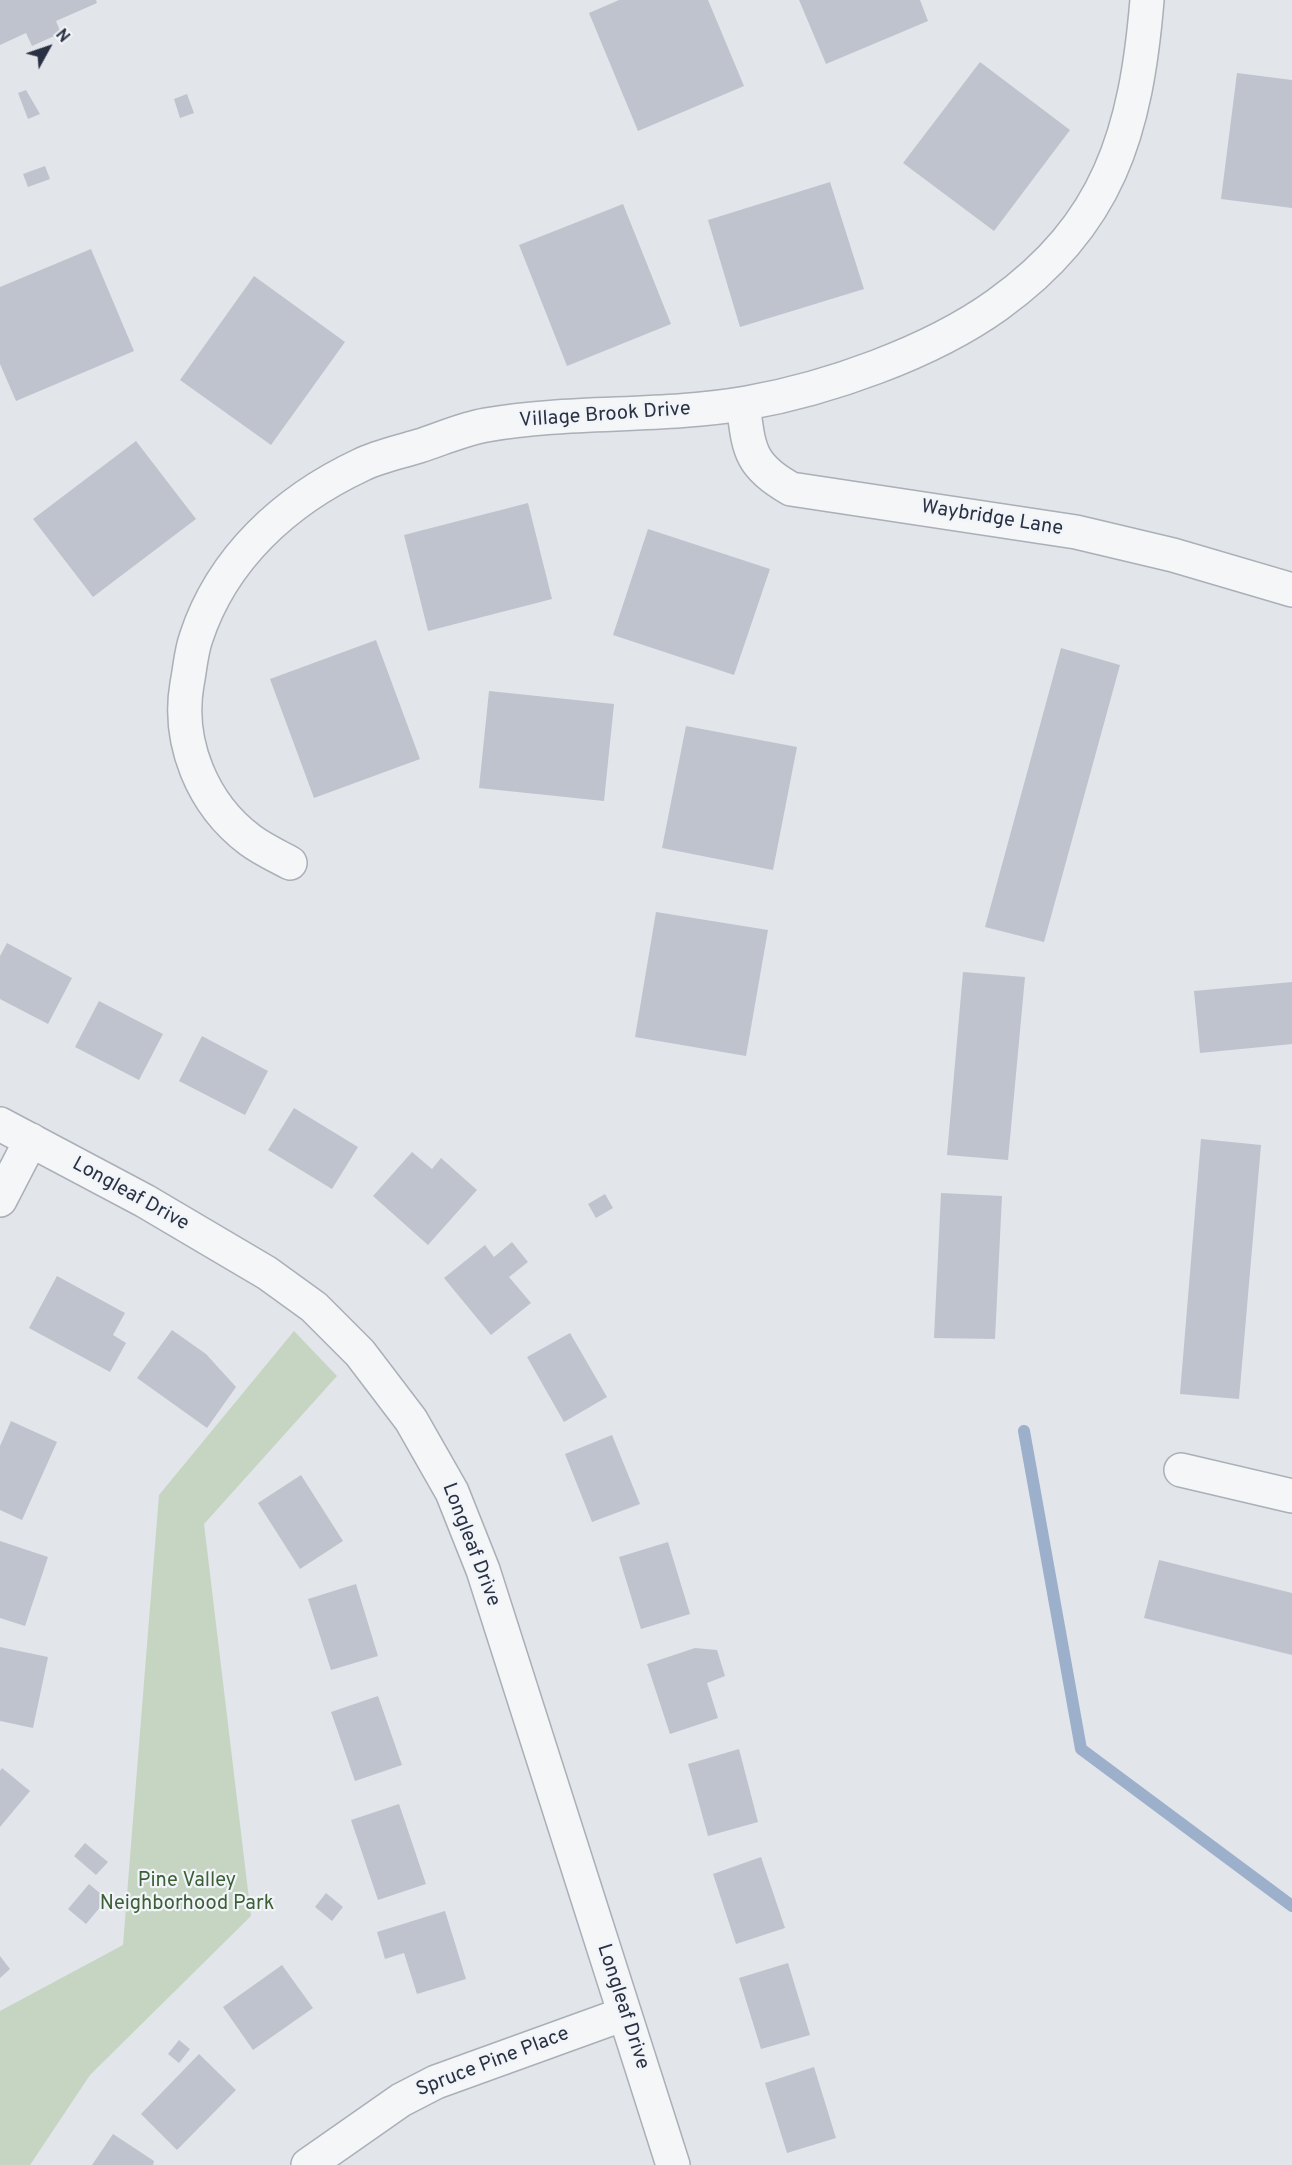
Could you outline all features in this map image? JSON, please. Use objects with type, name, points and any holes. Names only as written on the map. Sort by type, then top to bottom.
[{"type":"street","name":"Village Brook Drive","points":[[290,863],[250,840],[234,825],[205,789],[187,747],[186,693],[195,640],[216,590],[246,548],[266,527],[312,490],[364,463],[484,426],[688,411],[743,404],[860,373],[940,337],[994,307],[1042,270],[1081,224],[1112,172],[1126,131],[1141,59],[1147,0]]},
{"type":"street","name":"Waybridge Lane","points":[[743,404],[748,442],[759,466],[768,476],[791,489],[1076,532],[1173,555],[1292,590]]},
{"type":"street","name":"Longleaf Drive","points":[[0,1124],[145,1201],[267,1273],[314,1307],[360,1353],[411,1420],[452,1492],[483,1570],[673,2165]]},
{"type":"street","points":[[0,1200],[31,1140]]},
{"type":"street","points":[[1181,1470],[1292,1496]]},
{"type":"street","name":"Spruce Pine Place","points":[[308,2165],[401,2100],[436,2082],[624,2014]]},
{"type":"green space","name":"Pine Valley Neighborhood Park","points":[[294,1331],[337,1376],[204,1524],[251,1916],[90,2075],[30,2165],[0,2165],[0,2011],[123,1945],[159,1495]]},
{"type":"building","points":[[0,0],[96,0],[97,3],[56,21],[61,33],[32,46],[26,33],[0,45]]},
{"type":"building","points":[[619,0],[708,0],[744,86],[638,131],[589,13]]},
{"type":"building","points":[[799,0],[920,0],[928,21],[826,64]]},
{"type":"building","points":[[980,62],[1070,130],[994,231],[903,163]]},
{"type":"building","points":[[1237,73],[1292,80],[1292,208],[1221,199]]},
{"type":"building","points":[[26,90],[40,114],[28,119],[18,93]]},
{"type":"building","points":[[187,94],[194,113],[180,118],[174,99]]},
{"type":"building","points":[[45,166],[50,179],[28,187],[23,174]]},
{"type":"building","points":[[830,182],[864,289],[740,327],[708,220]]},
{"type":"building","points":[[623,204],[671,324],[567,366],[519,245]]},
{"type":"building","points":[[91,249],[134,351],[16,401],[0,364],[0,287]]},
{"type":"building","points":[[254,276],[345,342],[271,445],[180,380]]},
{"type":"building","points":[[136,441],[196,519],[93,597],[33,519]]},
{"type":"building","points":[[528,503],[552,599],[428,631],[404,535]]},
{"type":"building","points":[[648,529],[770,569],[734,675],[613,635]]},
{"type":"building","points":[[376,640],[420,759],[314,798],[270,679]]},
{"type":"building","points":[[1061,648],[1120,665],[1044,942],[985,927]]},
{"type":"building","points":[[489,691],[614,704],[604,801],[479,788]]},
{"type":"building","points":[[686,726],[797,747],[773,870],[662,848]]},
{"type":"building","points":[[656,912],[768,930],[746,1056],[635,1037]]},
{"type":"building","points":[[7,943],[72,978],[48,1024],[0,999],[0,956]]},
{"type":"building","points":[[963,972],[1025,977],[1008,1160],[947,1155]]},
{"type":"building","points":[[1292,982],[1292,1044],[1200,1053],[1194,991]]},
{"type":"building","points":[[99,1001],[163,1034],[139,1080],[75,1047]]},
{"type":"building","points":[[202,1036],[268,1071],[245,1115],[179,1081]]},
{"type":"building","points":[[294,1108],[358,1147],[332,1189],[268,1150]]},
{"type":"building","points":[[1201,1139],[1261,1145],[1239,1399],[1180,1394]]},
{"type":"building","points":[[412,1152],[432,1169],[441,1158],[477,1190],[428,1245],[373,1196]]},
{"type":"building","points":[[941,1193],[1002,1196],[995,1339],[934,1338]]},
{"type":"building","points":[[605,1194],[613,1208],[596,1218],[588,1204]]},
{"type":"building","points":[[512,1242],[528,1262],[509,1277],[531,1303],[491,1335],[444,1278],[485,1245],[494,1257]]},
{"type":"building","points":[[57,1276],[125,1313],[113,1335],[126,1343],[110,1372],[29,1328]]},
{"type":"building","points":[[172,1330],[206,1354],[236,1387],[207,1428],[137,1378]]},
{"type":"building","points":[[570,1333],[607,1397],[564,1422],[527,1357]]},
{"type":"building","points":[[11,1421],[57,1442],[22,1520],[0,1510],[0,1446]]},
{"type":"building","points":[[612,1435],[640,1504],[592,1522],[565,1454]]},
{"type":"building","points":[[301,1475],[343,1541],[300,1569],[258,1503]]},
{"type":"building","points":[[0,1541],[48,1557],[25,1626],[0,1618]]},
{"type":"building","points":[[668,1542],[690,1614],[641,1629],[619,1557]]},
{"type":"building","points":[[1159,1560],[1292,1593],[1292,1655],[1144,1618]]},
{"type":"building","points":[[356,1584],[378,1656],[331,1670],[308,1599]]},
{"type":"building","points":[[0,1647],[48,1657],[33,1728],[0,1721]]},
{"type":"building","points":[[695,1648],[717,1650],[725,1676],[707,1683],[718,1718],[670,1734],[647,1664]]},
{"type":"building","points":[[378,1696],[402,1765],[355,1781],[331,1712]]},
{"type":"building","points":[[739,1749],[758,1822],[708,1836],[688,1764]]},
{"type":"building","points":[[2,1768],[30,1791],[0,1827],[0,1771]]},
{"type":"building","points":[[399,1804],[426,1884],[378,1900],[351,1820]]},
{"type":"building","points":[[85,1843],[108,1862],[96,1875],[74,1856]]},
{"type":"building","points":[[761,1857],[785,1928],[736,1944],[713,1874]]},
{"type":"building","points":[[89,1884],[107,1899],[86,1924],[68,1909]]},
{"type":"building","points":[[326,1893],[343,1907],[332,1921],[315,1907]]},
{"type":"building","points":[[445,1911],[466,1979],[417,1994],[404,1953],[385,1959],[377,1932]]},
{"type":"building","points":[[0,1956],[10,1969],[0,1978]]},
{"type":"building","points":[[788,1963],[810,2035],[761,2049],[739,1978]]},
{"type":"building","points":[[282,1965],[313,2008],[253,2050],[223,2007]]},
{"type":"building","points":[[179,2040],[190,2049],[179,2063],[168,2054]]},
{"type":"building","points":[[199,2054],[236,2090],[177,2150],[141,2114]]},
{"type":"building","points":[[814,2067],[836,2138],[787,2153],[765,2083]]},
{"type":"building","points":[[113,2134],[154,2161],[153,2165],[92,2165]]},
{"type":"waterway","points":[[1024,1431],[1081,1749],[1292,1906]]}]
